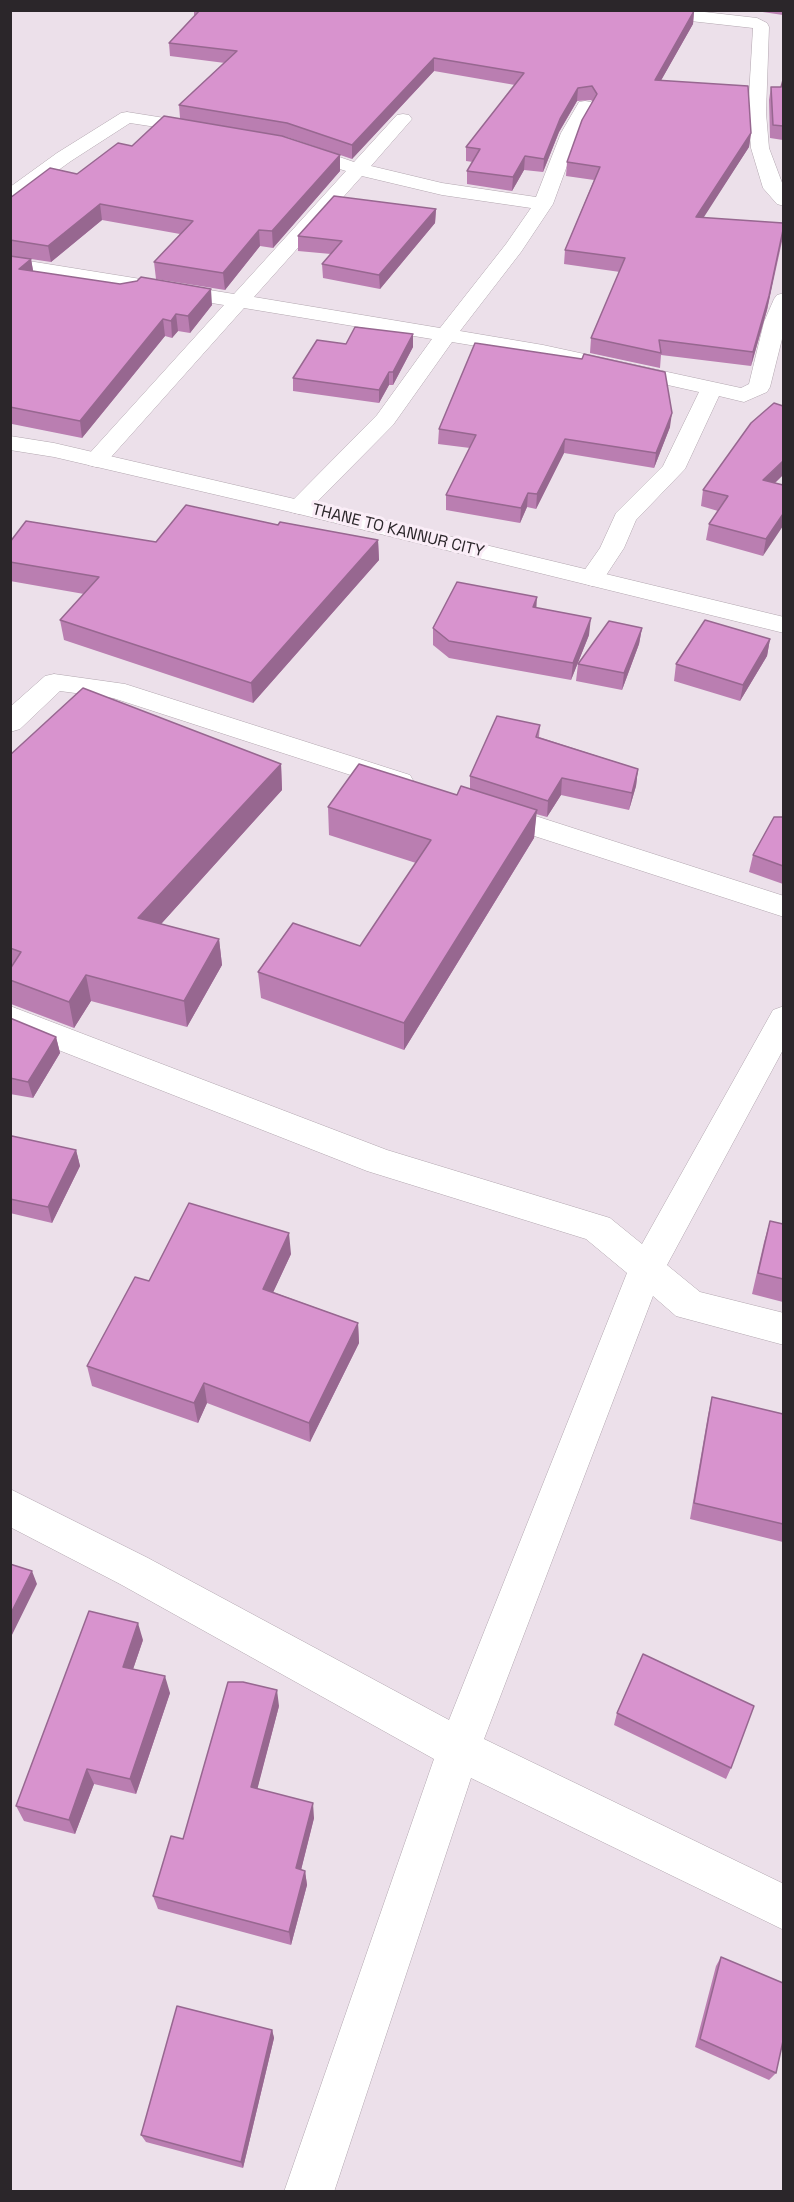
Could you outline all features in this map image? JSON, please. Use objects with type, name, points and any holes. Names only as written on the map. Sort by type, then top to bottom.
[{"type":"street","points":[[637,10],[766,23],[761,27],[758,94],[760,148],[773,188],[783,200]]},
{"type":"street","points":[[299,507],[385,420],[472,299],[514,248],[543,204],[570,133],[585,106]]},
{"type":"street","points":[[10,196],[64,157],[127,117],[215,131]]},
{"type":"street","points":[[96,460],[403,119]]},
{"type":"street","points":[[276,143],[358,170],[442,189],[543,204]]},
{"type":"street","points":[[10,264],[543,351],[744,395],[759,387],[783,299]]},
{"type":"street","points":[[592,579],[612,548],[625,518],[673,469],[711,388]]},
{"type":"street","name":"THANE TO KANNUR CITY","points":[[10,443],[96,460],[299,507],[783,625]]},
{"type":"street","points":[[10,723],[54,682],[116,690],[421,789]]},
{"type":"street","points":[[466,804],[783,907]]},
{"type":"street","points":[[10,1018],[379,1161],[598,1228],[689,1305],[783,1329]]},
{"type":"street","points":[[309,2192],[459,1749],[646,1269],[783,1018]]},
{"type":"street","points":[[10,1508],[134,1571],[459,1749],[783,1908]]},
{"type":"building","points":[[200,10],[694,11],[655,80],[748,86],[751,133],[696,217],[783,223],[769,296],[753,352],[659,340],[661,353],[591,338],[625,258],[565,250],[600,167],[567,162],[582,120],[597,94],[592,86],[578,88],[560,119],[544,159],[525,156],[513,177],[467,171],[480,149],[466,147],[524,73],[434,58],[352,145],[287,123],[179,105],[237,51],[169,43]]},
{"type":"building","points":[[783,80],[783,126],[773,125],[771,87],[781,87]]},
{"type":"building","points":[[164,116],[282,136],[340,155],[272,231],[259,230],[223,273],[154,262],[193,221],[100,204],[48,246],[10,240],[10,198],[50,168],[77,174],[118,143],[132,146]]},
{"type":"building","points":[[334,196],[436,209],[379,275],[322,264],[342,241],[298,236]]},
{"type":"building","points":[[10,256],[31,259],[19,269],[120,284],[137,281],[141,277],[211,289],[188,316],[176,314],[171,321],[163,319],[80,421],[10,407]]},
{"type":"building","points":[[355,327],[413,334],[393,372],[389,372],[379,390],[293,378],[317,340],[346,344]]},
{"type":"building","points":[[475,343],[582,359],[584,354],[665,372],[672,413],[656,453],[565,439],[537,494],[528,493],[521,508],[446,495],[476,435],[439,429]]},
{"type":"building","points":[[774,403],[783,406],[783,461],[763,480],[783,485],[783,514],[766,539],[709,524],[728,496],[703,490],[751,423]]},
{"type":"building","points":[[186,505],[278,525],[280,522],[378,540],[251,683],[60,620],[99,577],[10,562],[10,542],[26,521],[156,542]]},
{"type":"building","points":[[457,582],[537,597],[533,607],[591,618],[573,663],[449,641],[433,628]]},
{"type":"building","points":[[705,620],[770,639],[743,685],[676,664]]},
{"type":"building","points":[[609,621],[642,628],[624,673],[578,664]]},
{"type":"building","points":[[83,688],[281,764],[138,918],[219,939],[184,1001],[86,975],[69,1002],[10,980],[10,969],[21,952],[10,948],[10,755]]},
{"type":"building","points":[[497,716],[540,725],[536,737],[638,769],[632,793],[562,778],[548,801],[470,776]]},
{"type":"building","points":[[359,764],[457,795],[461,786],[537,810],[404,1023],[258,972],[293,923],[360,946],[431,840],[328,807]]},
{"type":"building","points":[[774,817],[783,817],[783,866],[753,855]]},
{"type":"building","points":[[10,1018],[56,1037],[28,1082],[10,1078]]},
{"type":"building","points":[[12,1136],[76,1150],[48,1207],[10,1199],[10,1138]]},
{"type":"building","points":[[189,1203],[289,1233],[263,1289],[358,1323],[309,1423],[204,1383],[194,1403],[87,1366],[135,1277],[149,1281]]},
{"type":"building","points":[[770,1221],[783,1224],[783,1279],[758,1273]]},
{"type":"building","points":[[712,1397],[783,1414],[783,1524],[694,1503]]},
{"type":"building","points":[[10,1564],[32,1571],[10,1615]]},
{"type":"building","points":[[89,1611],[138,1623],[123,1667],[165,1676],[130,1779],[87,1769],[69,1820],[16,1806]]},
{"type":"building","points":[[643,1654],[754,1706],[731,1768],[617,1713]]},
{"type":"building","points":[[228,1682],[243,1682],[277,1690],[251,1787],[313,1803],[296,1868],[305,1871],[289,1932],[153,1896],[171,1836],[183,1839]]},
{"type":"building","points":[[721,1957],[783,1983],[783,2041],[776,2073],[700,2039]]},
{"type":"building","points":[[177,2006],[272,2030],[241,2162],[141,2135]]}]
